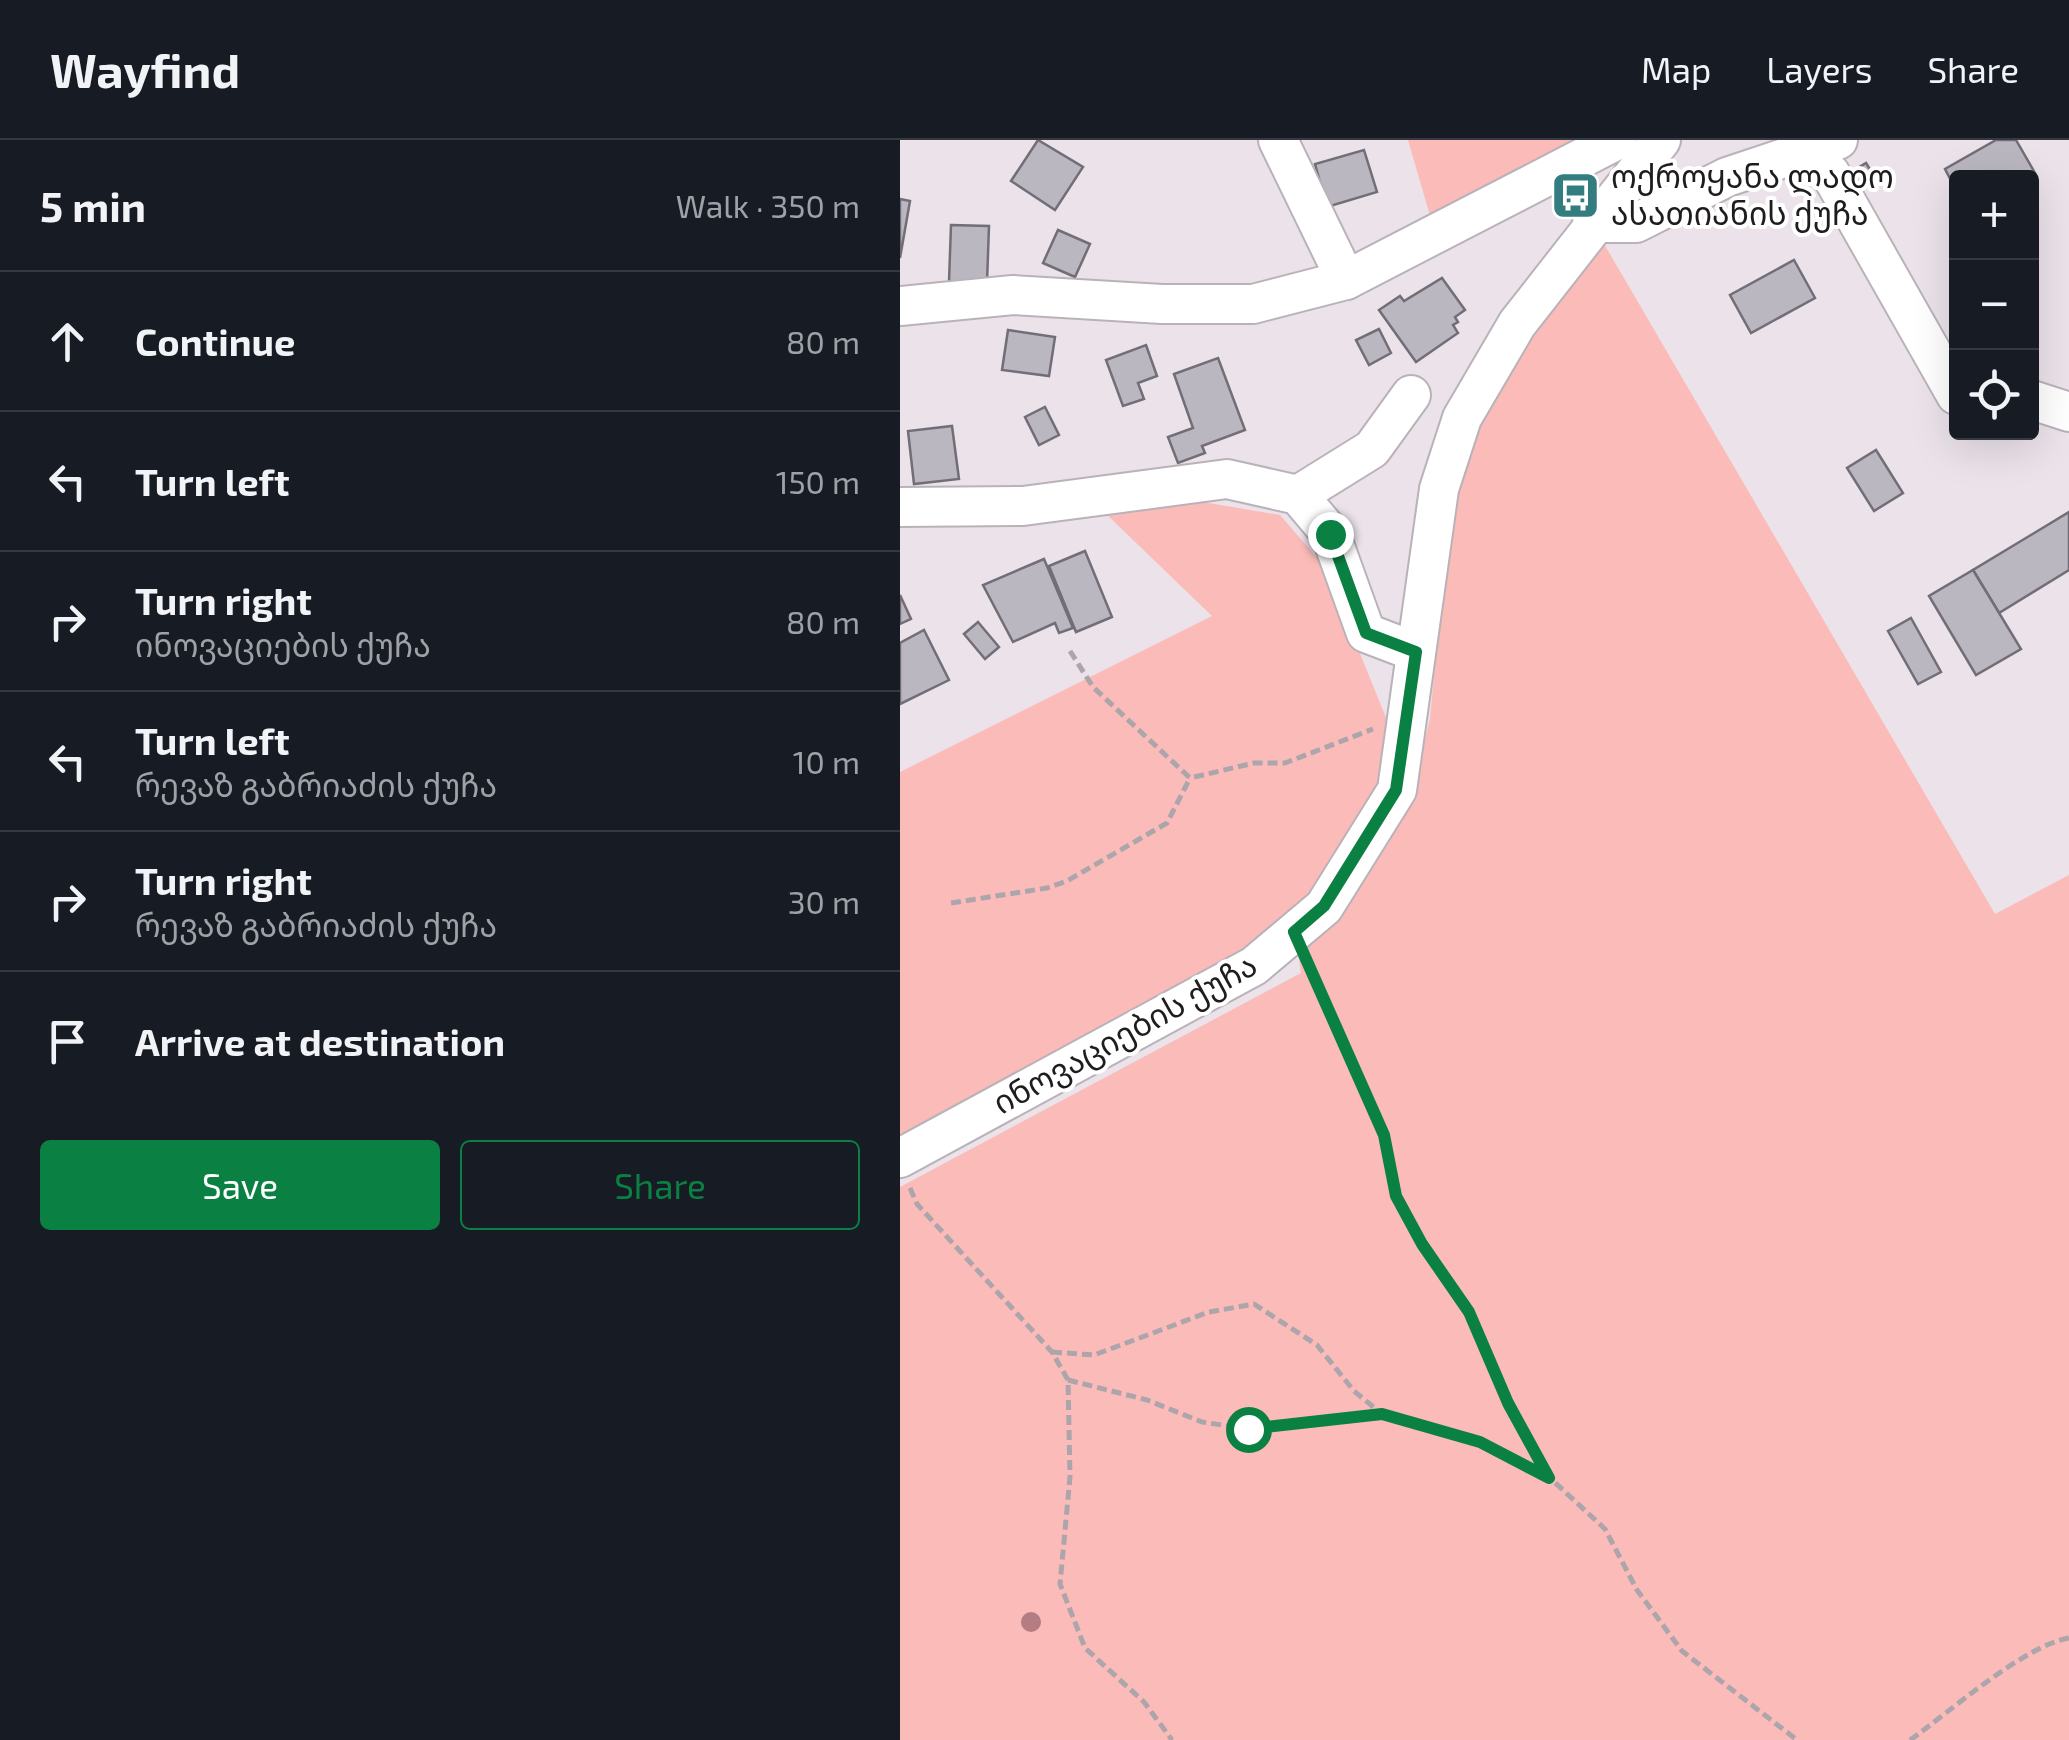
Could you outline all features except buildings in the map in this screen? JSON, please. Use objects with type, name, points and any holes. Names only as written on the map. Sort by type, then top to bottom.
[{"type":"street","points":[[1278,140],[1346,280]]},
{"type":"street","points":[[900,306],[1013,294],[1162,304],[1254,304],[1346,280],[1617,140]]},
{"type":"street","name":"ინოვაციების ქუჩა","points":[[903,1167],[1254,966],[1324,906],[1396,790],[1410,718],[1439,488],[1462,418],[1517,324],[1592,223],[1661,140]]},
{"type":"street","points":[[1592,223],[1636,223],[1726,177],[1821,147],[1830,173],[1949,383]]},
{"type":"street","points":[[1298,495],[1372,449],[1410,396]]},
{"type":"street","points":[[2039,402],[2069,412]]},
{"type":"street","points":[[900,507],[1024,506],[1227,479],[1298,495],[1330,534],[1366,633],[1416,652]]},
{"type":"path","points":[[1070,651],[1093,687],[1190,778]]},
{"type":"path","points":[[1190,778],[1254,763],[1285,762],[1410,718]]},
{"type":"path","points":[[951,903],[1046,888],[1067,880],[1168,822],[1190,778]]},
{"type":"path","points":[[1294,932],[1384,1135],[1396,1196],[1422,1244],[1469,1312],[1508,1403],[1549,1478]]},
{"type":"path","points":[[903,1167],[917,1204],[1052,1352],[1068,1380],[1070,1476],[1060,1584],[1085,1648],[1144,1702],[1172,1740]]},
{"type":"path","points":[[1052,1352],[1094,1355],[1210,1312],[1254,1304],[1316,1344],[1354,1390],[1382,1414]]},
{"type":"path","points":[[1068,1380],[1147,1400],[1202,1422],[1248,1429],[1382,1414],[1480,1442],[1549,1478],[1606,1529],[1638,1590],[1682,1651],[1797,1740]]},
{"type":"path","points":[[1910,1740],[2013,1664],[2055,1640],[2069,1638]]},
{"type":"shaded area","points":[[1408,140],[1579,140],[1433,226]]},
{"type":"shaded area","points":[[1600,237],[1995,914],[2069,875],[2069,1740],[900,1740],[900,1187],[1301,973],[1298,954],[1347,903],[1410,798],[1430,719],[1448,523],[1469,430]]},
{"type":"shaded area","points":[[1185,499],[1280,515],[1325,567],[1395,740],[1372,799],[1309,901],[1243,961],[900,1141],[900,772],[1212,616],[1102,510]]},
{"type":"place","name":"ოქროყანა ლადო ასათიანის ქუჩა","points":[[1576,195]]},
{"type":"route","points":[[1248,1429],[1382,1414],[1480,1442],[1549,1478],[1508,1403],[1469,1312],[1422,1244],[1396,1196],[1384,1135],[1357,1066],[1294,932],[1324,906],[1396,790],[1410,718],[1416,652],[1366,633],[1330,534]]}]
